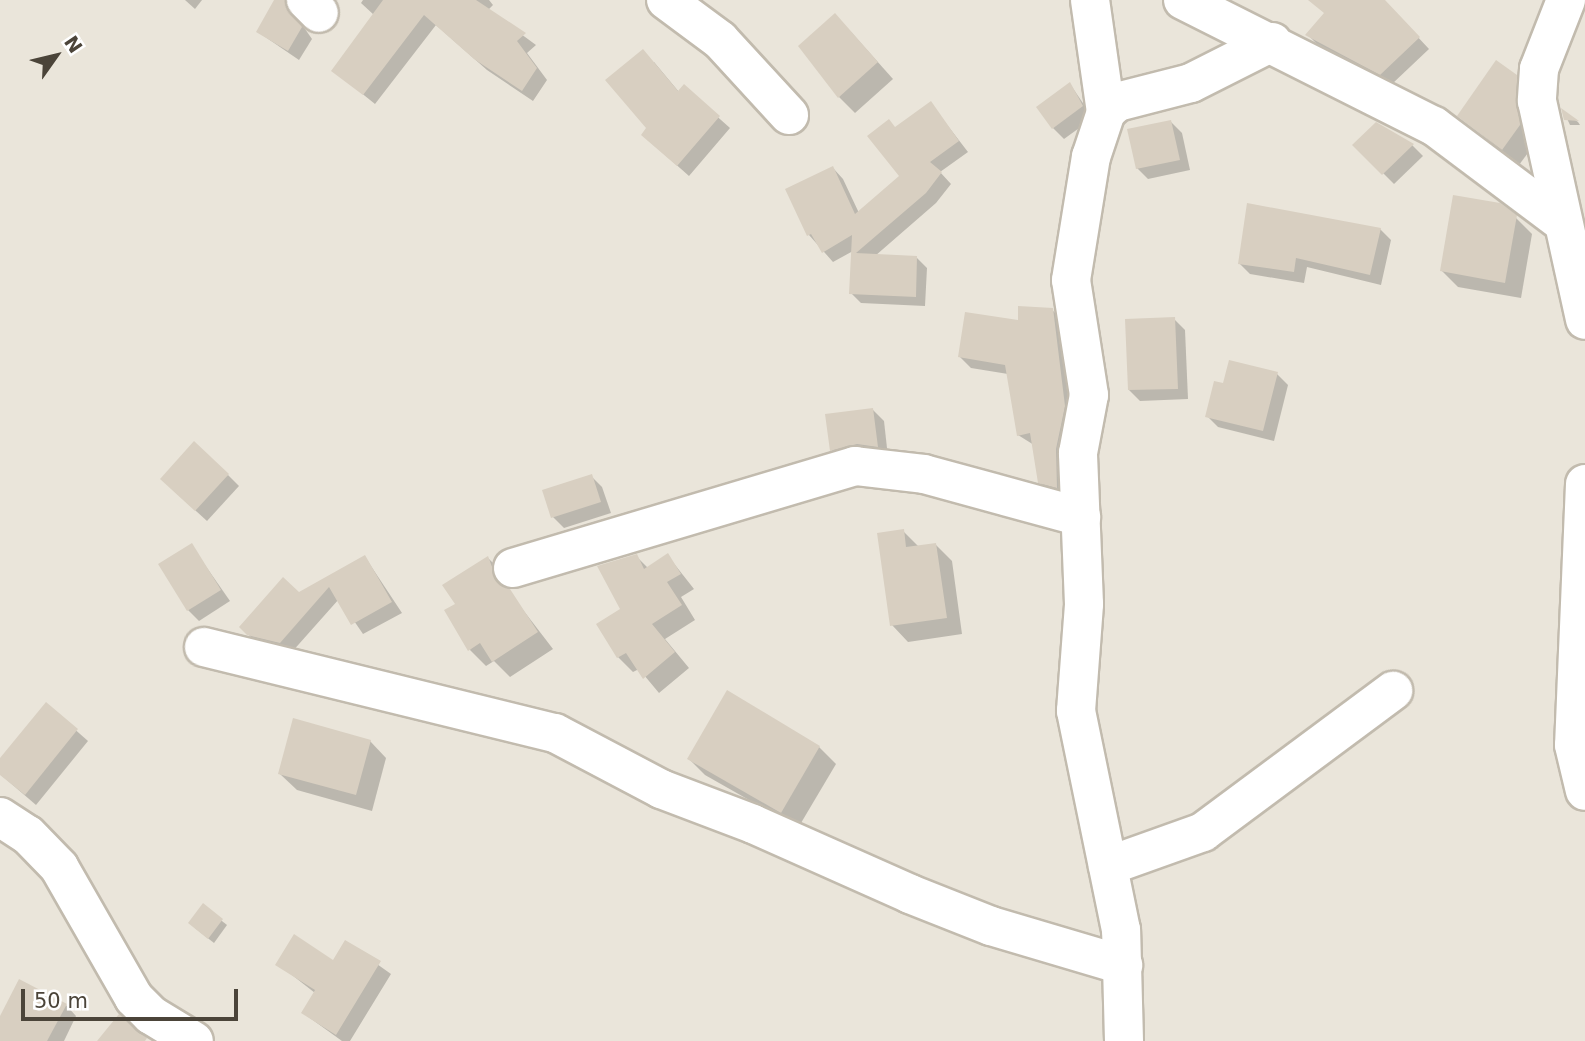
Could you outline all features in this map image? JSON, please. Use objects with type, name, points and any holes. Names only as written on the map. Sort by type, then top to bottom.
[{"type":"street","points":[[666,0],[720,40],[789,114]]},
{"type":"street","points":[[1090,0],[1105,111],[1091,157],[1071,279],[1089,395],[1078,453],[1084,604],[1076,711],[1108,866],[1123,965],[1124,1041]]},
{"type":"street","points":[[1183,0],[1272,42],[1434,126],[1563,223]]},
{"type":"street","points":[[1566,0],[1539,69],[1536,101],[1585,320]]},
{"type":"street","points":[[1105,111],[1117,102],[1191,83],[1272,42]]},
{"type":"street","points":[[513,568],[855,466],[924,474],[1081,517]]},
{"type":"street","points":[[1585,484],[1574,746],[1585,791]]},
{"type":"street","points":[[204,646],[555,733],[661,789],[753,824],[910,894],[991,926],[1123,965]]},
{"type":"street","points":[[1108,866],[1202,832],[1393,691]]},
{"type":"street","points":[[0,817],[28,835],[59,867],[134,999],[194,1041]]},
{"type":"shaded area","points":[[0,0],[1585,0],[1585,1041],[0,1041]]},
{"type":"building","points":[[274,0],[285,0],[302,27],[288,51],[256,32]]},
{"type":"building","points":[[383,0],[476,0],[526,33],[517,41],[537,68],[522,91],[474,59],[424,15],[363,95],[331,71]]},
{"type":"building","points":[[1308,0],[1385,0],[1420,37],[1380,75],[1305,35],[1324,13]]},
{"type":"building","points":[[835,13],[878,62],[838,98],[798,46]]},
{"type":"building","points":[[643,49],[678,91],[684,84],[720,116],[677,166],[641,135],[646,128],[605,80]]},
{"type":"building","points":[[1496,60],[1517,75],[1520,125],[1502,150],[1457,116]]},
{"type":"building","points":[[1070,82],[1083,106],[1052,129],[1036,107]]},
{"type":"building","points":[[931,101],[959,141],[930,162],[942,172],[926,193],[856,253],[917,256],[916,297],[849,294],[852,235],[822,253],[811,234],[807,236],[785,189],[833,166],[855,214],[899,176],[867,136],[889,119],[895,127]]},
{"type":"building","points":[[1561,108],[1579,121],[1564,120]]},
{"type":"building","points":[[1171,120],[1180,160],[1136,169],[1127,129]]},
{"type":"building","points":[[1376,122],[1414,144],[1382,175],[1352,145]]},
{"type":"building","points":[[1453,195],[1500,203],[1517,215],[1505,283],[1440,271]]},
{"type":"building","points":[[1247,203],[1381,228],[1370,275],[1296,258],[1294,272],[1238,264]]},
{"type":"building","points":[[1018,306],[1053,308],[1065,406],[1056,449],[1057,488],[1038,483],[1030,433],[1017,436],[1005,365],[958,357],[965,312],[1018,320]]},
{"type":"building","points":[[1175,317],[1178,389],[1128,390],[1125,319]]},
{"type":"building","points":[[1229,360],[1278,372],[1263,431],[1205,417],[1214,381],[1223,383]]},
{"type":"building","points":[[873,408],[878,447],[857,444],[830,451],[825,414]]},
{"type":"building","points":[[194,441],[229,474],[195,511],[160,479]]},
{"type":"building","points":[[592,474],[601,502],[551,518],[542,490]]},
{"type":"building","points":[[904,529],[906,547],[936,543],[947,618],[890,626],[877,533]]},
{"type":"building","points":[[192,543],[221,590],[187,611],[158,564]]},
{"type":"building","points":[[668,553],[681,574],[667,582],[682,605],[652,624],[675,652],[643,679],[626,653],[617,658],[596,624],[620,609],[597,566],[637,554],[644,569]]},
{"type":"building","points":[[365,555],[392,602],[351,625],[329,587],[280,643],[247,635],[239,627],[283,577],[299,592]]},
{"type":"building","points":[[488,556],[498,583],[510,589],[538,632],[492,662],[480,643],[468,651],[444,610],[455,604],[442,585]]},
{"type":"building","points":[[727,690],[820,746],[781,813],[687,759]]},
{"type":"building","points":[[46,702],[78,729],[25,795],[0,775],[0,758]]},
{"type":"building","points":[[293,718],[371,740],[356,795],[278,774]]},
{"type":"building","points":[[203,903],[223,919],[208,939],[188,923]]},
{"type":"building","points":[[294,934],[333,960],[345,940],[381,961],[336,1035],[301,1013],[315,990],[275,965]]},
{"type":"building","points":[[19,979],[67,1004],[47,1041],[0,1041],[0,1016]]},
{"type":"building","points":[[119,1014],[147,1038],[145,1041],[97,1041]]}]
